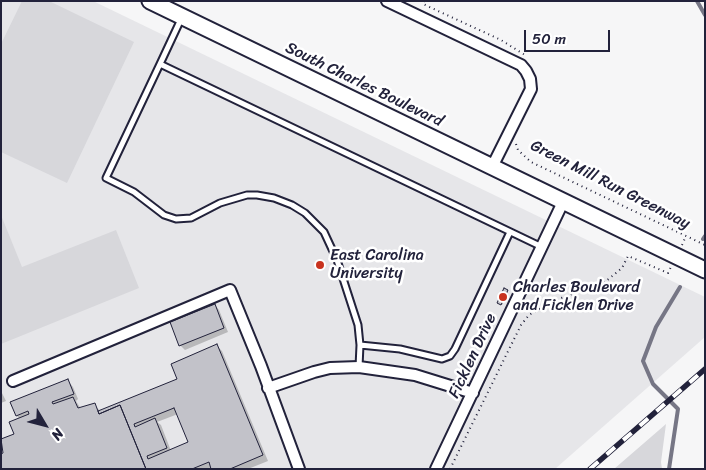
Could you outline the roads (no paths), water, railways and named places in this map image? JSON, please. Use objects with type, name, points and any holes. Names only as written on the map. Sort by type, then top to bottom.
[{"type":"main road","name":"South Charles Boulevard","points":[[150,1],[705,270]]},
{"type":"street","points":[[387,1],[521,65],[526,71],[530,79],[531,89],[492,166]]},
{"type":"street","name":"Ficklen Drive","points":[[436,469],[563,202]]},
{"type":"street","points":[[13,382],[230,290],[299,469]]},
{"type":"street","points":[[268,388],[330,368],[359,367],[414,375],[473,393]]},
{"type":"lane","points":[[182,17],[106,178],[134,192],[164,215],[176,219],[191,218],[220,203],[247,195],[274,198],[300,209],[320,226],[332,249],[356,319],[360,346],[359,367]]},
{"type":"lane","points":[[160,64],[542,247]]},
{"type":"lane","points":[[360,346],[400,349],[442,358],[450,356],[456,348],[510,232]]},
{"type":"waterway","points":[[697,1],[705,15]]},
{"type":"waterway","points":[[669,469],[678,409],[653,384],[643,361],[656,327],[680,287]]},
{"type":"railway","points":[[590,469],[705,369]]},
{"type":"place","name":"East Carolina University","points":[[320,265]]},
{"type":"place","name":"Charles Boulevard and Ficklen Drive","points":[[503,297]]}]
